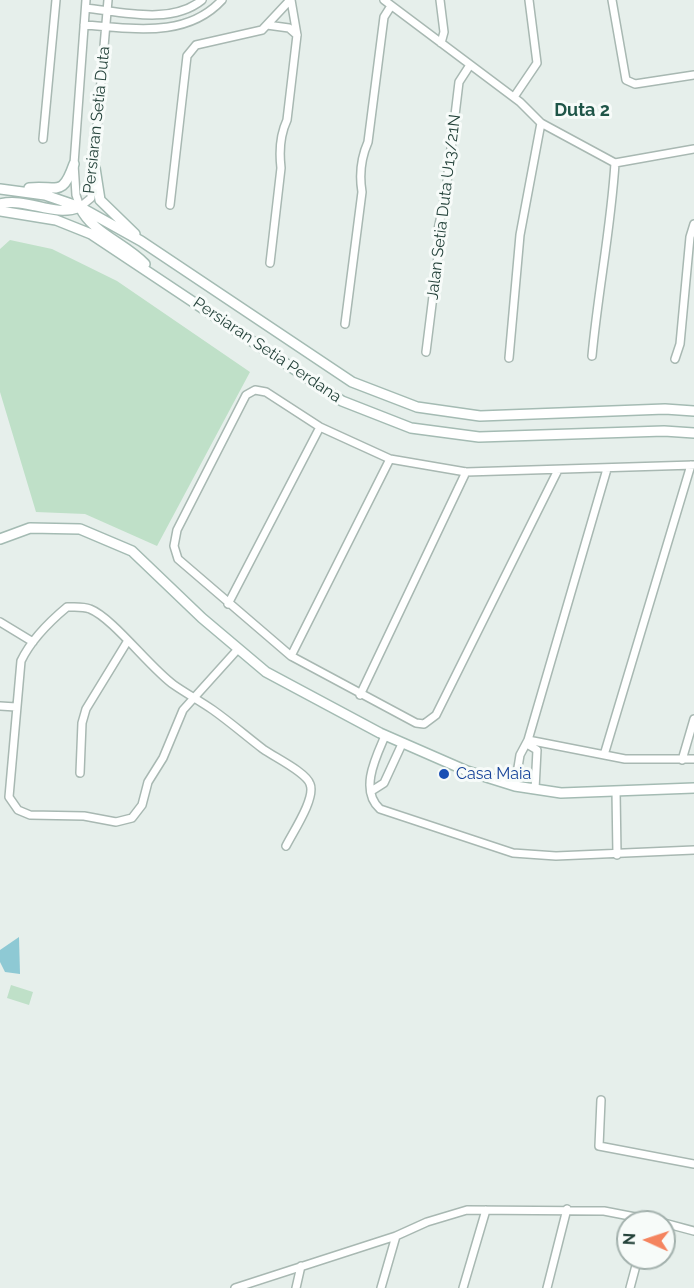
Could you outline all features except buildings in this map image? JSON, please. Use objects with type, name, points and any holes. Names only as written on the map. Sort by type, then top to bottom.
[{"type":"main road","points":[[11,190],[35,188],[58,190],[68,183],[74,164]]},
{"type":"main road","points":[[96,168],[100,200],[141,242]]},
{"type":"main road","name":"Persiaran Setia Perdana","points":[[0,189],[45,195],[80,207],[141,242],[352,382],[417,407],[480,416],[665,409],[694,411]]},
{"type":"main road","points":[[0,204],[32,205],[61,212],[80,207],[85,218],[93,226],[132,251],[157,276]]},
{"type":"main road","name":"Persiaran Setia Perdana","points":[[0,211],[30,214],[70,225],[91,234],[342,401],[411,428],[479,437],[664,431],[694,433]]},
{"type":"main road","points":[[0,539],[30,528],[80,528],[132,551],[238,649],[286,684],[385,736],[467,771],[515,786],[561,793],[694,788]]},
{"type":"street","points":[[43,139],[56,0]]},
{"type":"street","name":"Persiaran Setia Duta","points":[[86,0],[74,164],[76,195],[80,207],[92,198],[108,0]]},
{"type":"street","points":[[86,8],[155,15],[178,12],[202,0]]},
{"type":"street","points":[[214,0],[222,0]]},
{"type":"street","points":[[84,25],[154,30],[182,25],[206,15],[222,0]]},
{"type":"street","points":[[170,205],[187,56],[196,45],[262,30],[290,0]]},
{"type":"street","points":[[270,262],[281,168],[279,154],[282,130],[287,120],[297,35],[290,0]]},
{"type":"street","points":[[384,0],[514,98],[541,123],[615,163],[694,149]]},
{"type":"street","points":[[441,0],[444,32],[441,43]]},
{"type":"street","points":[[514,98],[537,63],[530,0]]},
{"type":"street","points":[[612,0],[626,80],[634,84],[694,75]]},
{"type":"street","points":[[345,324],[362,192],[360,179],[363,154],[368,142],[384,17],[391,6]]},
{"type":"street","points":[[267,25],[289,28],[297,35]]},
{"type":"street","name":"Jalan Setia Duta U13/21N","points":[[426,352],[440,240],[440,212],[446,190],[459,82],[470,65]]},
{"type":"street","points":[[509,358],[518,252],[541,123]]},
{"type":"street","points":[[592,356],[598,286],[604,271],[615,163]]},
{"type":"street","points":[[675,359],[680,344],[690,237],[694,224]]},
{"type":"street","points":[[558,470],[436,715],[424,724],[416,723],[360,695],[291,656],[178,560],[175,538],[246,395],[255,390],[266,392],[320,427],[390,459],[466,472],[558,470],[607,470],[692,465],[604,756]]},
{"type":"street","points":[[228,604],[320,427]]},
{"type":"street","points":[[291,656],[390,459]]},
{"type":"street","points":[[515,786],[521,749],[528,742],[607,470]]},
{"type":"street","points":[[360,695],[466,472]]},
{"type":"street","points":[[238,649],[193,697],[183,710],[163,758],[148,782],[142,805],[132,818],[116,822],[84,816],[24,814],[13,805],[9,797],[21,661],[33,642],[67,607],[90,609],[159,674],[193,697],[310,782],[310,798],[286,846]]},
{"type":"street","points":[[0,622],[33,642]]},
{"type":"street","points":[[80,773],[82,723],[86,710],[127,642]]},
{"type":"street","points":[[0,706],[16,707]]},
{"type":"street","points":[[682,760],[694,718]]},
{"type":"street","points":[[385,736],[369,776],[374,804],[380,808],[513,853],[556,856],[617,855],[694,850]]},
{"type":"street","points":[[528,742],[604,756],[657,761],[694,759]]},
{"type":"street","points":[[528,742],[537,750],[535,789]]},
{"type":"street","points":[[373,790],[384,783],[402,744]]},
{"type":"street","points":[[0,778],[9,779]]},
{"type":"street","points":[[616,791],[617,855]]},
{"type":"street","points":[[601,1100],[599,1146],[694,1164]]},
{"type":"street","points":[[547,1288],[567,1209]]},
{"type":"street","points":[[235,1288],[396,1236],[427,1222],[467,1210],[567,1209],[616,1213]]},
{"type":"street","points":[[463,1288],[486,1210]]},
{"type":"street","points":[[676,1226],[694,1231]]},
{"type":"street","points":[[381,1288],[396,1236]]},
{"type":"street","points":[[296,1288],[301,1266]]},
{"type":"street","points":[[630,1288],[635,1270]]},
{"type":"green space","points":[[10,240],[52,249],[117,281],[250,372],[157,546],[85,514],[36,512],[0,392],[0,249]]},
{"type":"green space","points":[[11,985],[33,992],[29,1005],[7,998]]},
{"type":"water","points":[[19,937],[20,974],[5,972],[0,962],[0,950]]},
{"type":"place","name":"Casa Maia","points":[[444,774]]},
{"type":"district","name":"Duta 2","points":[[582,111]]}]
